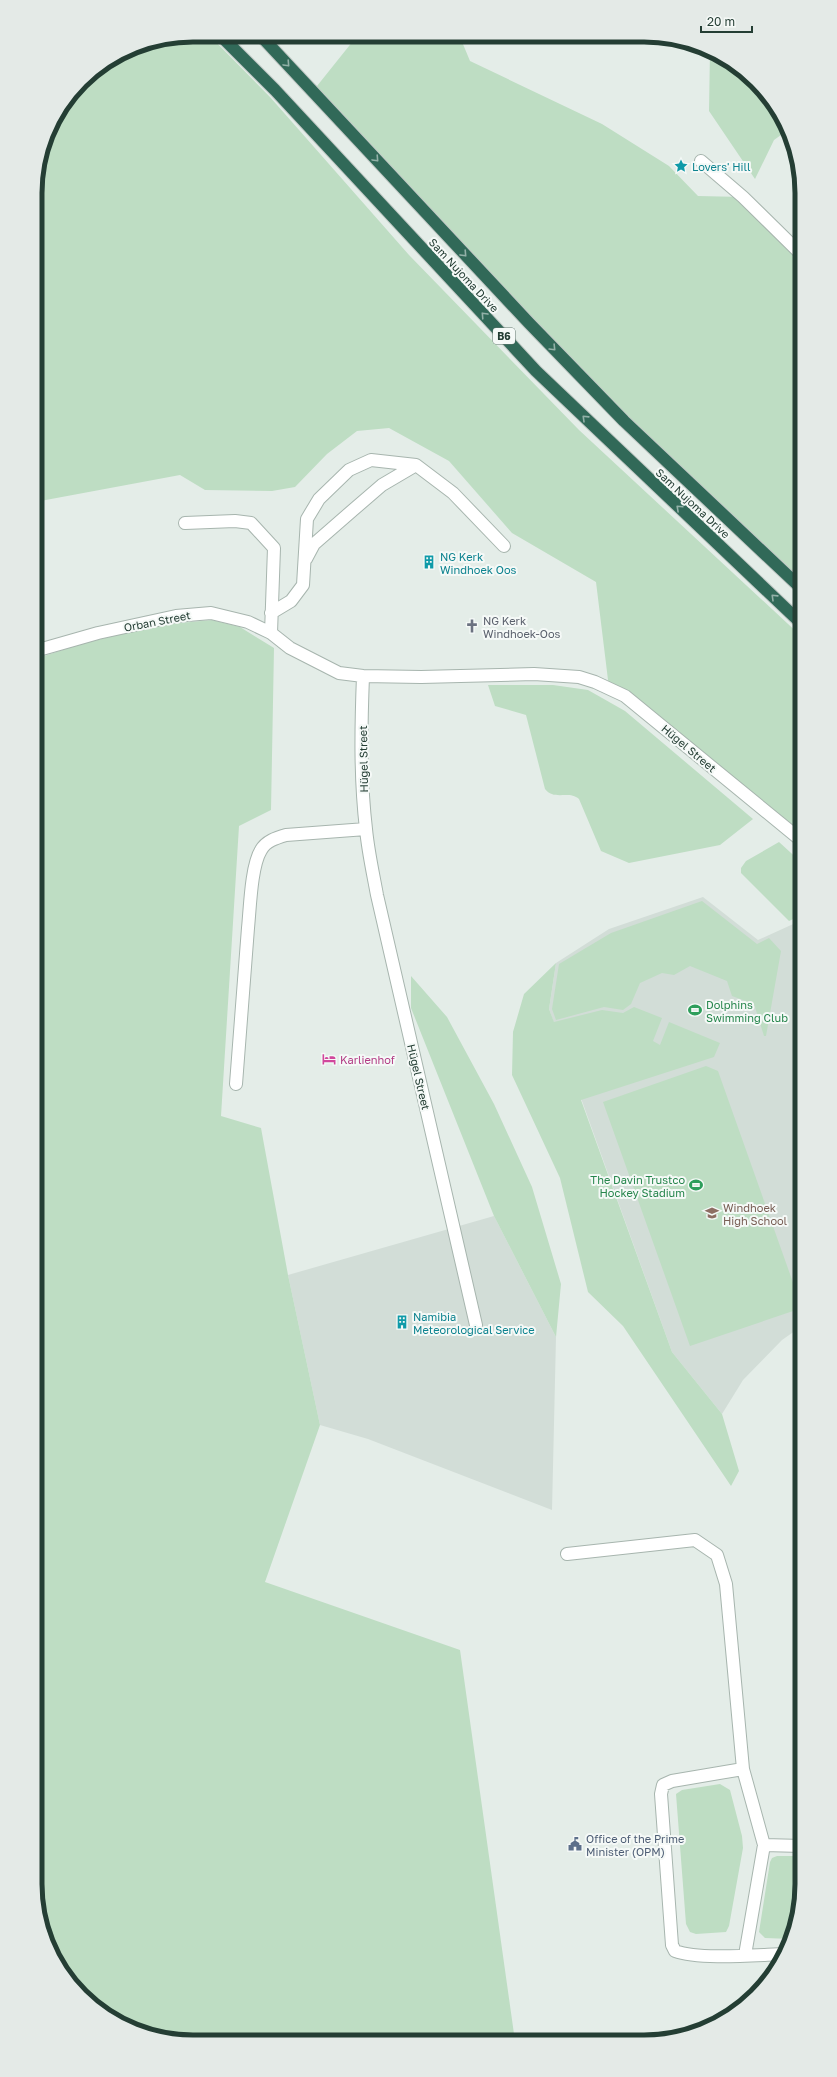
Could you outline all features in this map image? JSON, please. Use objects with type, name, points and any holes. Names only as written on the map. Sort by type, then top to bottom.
[{"type":"highway","name":"Sam Nujoma Drive","points":[[227,42],[275,90],[536,371],[795,617]]},
{"type":"highway","name":"Sam Nujoma Drive","points":[[267,42],[529,323],[624,421],[795,581]]},
{"type":"street","points":[[701,161],[743,197],[795,248]]},
{"type":"street","points":[[271,613],[291,601],[303,585],[303,563],[307,519],[319,499],[349,470],[371,460],[416,465],[453,493],[504,546]]},
{"type":"street","points":[[303,563],[314,544],[352,510],[382,485],[416,465]]},
{"type":"street","points":[[185,523],[235,521],[251,523],[274,548],[271,633]]},
{"type":"street","name":"Orban Street","points":[[42,649],[98,633],[194,614],[211,613],[248,622],[271,633],[290,648],[339,673],[363,676]]},
{"type":"street","name":"Hügel Street","points":[[476,1325],[377,895],[366,829],[361,736],[363,676],[421,677],[534,674],[579,677],[596,682],[625,696],[644,710],[795,836]]},
{"type":"street","points":[[236,1084],[250,910],[255,866],[260,851],[269,841],[286,835],[366,829]]},
{"type":"street","points":[[567,1554],[695,1540],[717,1555],[726,1584],[743,1769],[764,1845],[745,1955]]},
{"type":"street","points":[[743,1769],[672,1781],[663,1785],[661,1794],[672,1945],[675,1952],[685,1955],[778,1954]]},
{"type":"street","points":[[764,1845],[795,1846]]},
{"type":"shaded area","name":"Windhoek High School","points":[[703,897],[758,940],[795,923],[795,1331],[782,1340],[743,1380],[722,1414],[672,1352],[549,1009],[556,963],[609,929]]},
{"type":"shaded area","points":[[494,1216],[556,1337],[552,1510],[368,1439],[320,1425],[288,1275]]},
{"type":"green space","points":[[216,42],[270,97],[409,255],[579,430],[795,631],[795,835],[609,688],[596,582],[512,533],[449,461],[389,428],[357,431],[327,454],[295,487],[272,491],[205,490],[180,475],[42,501],[42,183],[47,154],[53,135],[67,109],[79,93],[93,79],[117,62],[144,50],[173,43]]},
{"type":"green space","points":[[352,42],[462,42],[470,61],[602,124],[669,166],[698,196],[743,197],[795,248],[795,578],[624,421],[313,91]]},
{"type":"green space","points":[[710,57],[728,67],[744,79],[758,93],[775,117],[783,133],[774,140],[755,179],[709,111]]},
{"type":"green space","points":[[212,620],[240,627],[274,648],[271,810],[239,826],[221,1116],[261,1128],[288,1275],[320,1425],[265,1582],[460,1650],[514,2035],[183,2035],[154,2030],[135,2024],[117,2015],[93,1998],[79,1984],[62,1960],[53,1942],[47,1923],[42,1894],[42,657],[81,644],[158,625]]},
{"type":"green space","points":[[488,685],[553,685],[588,690],[625,711],[753,819],[720,845],[629,863],[601,851],[579,799],[571,795],[557,795],[549,793],[545,789],[526,715],[495,706]]},
{"type":"green space","points":[[779,842],[795,857],[795,918],[789,921],[741,873],[741,868],[746,861]]},
{"type":"green space","points":[[702,901],[757,944],[769,938],[781,951],[766,1036],[764,1036],[754,1004],[732,996],[727,981],[690,966],[674,975],[662,973],[640,983],[631,1004],[623,1010],[604,1007],[556,1020],[552,1009],[559,964],[611,933]]},
{"type":"green space","points":[[556,963],[549,1009],[554,1022],[602,1010],[623,1013],[634,1007],[662,1018],[653,1041],[660,1045],[669,1022],[720,1043],[714,1057],[581,1100],[672,1352],[722,1414],[739,1471],[731,1486],[623,1326],[588,1292],[560,1178],[512,1075],[513,1032],[524,994]]},
{"type":"green space","points":[[411,976],[447,1017],[494,1104],[532,1187],[561,1284],[556,1337],[494,1216],[411,1008]]},
{"type":"green space","name":"The Davin Trustco Hockey Stadium","points":[[706,1066],[718,1071],[795,1288],[795,1310],[690,1346],[603,1102]]},
{"type":"green space","points":[[720,1784],[730,1790],[742,1836],[743,1848],[729,1926],[726,1932],[696,1934],[690,1932],[686,1924],[676,1794],[682,1790]]},
{"type":"green space","points":[[777,1856],[795,1856],[794,1904],[785,1939],[765,1938],[759,1932],[770,1862],[772,1858]]},
{"type":"place","name":"Lovers' Hill","points":[[681,166]]},
{"type":"place","name":"NG Kerk Windhoek Oos","points":[[429,562]]},
{"type":"place","name":"NG Kerk Windhoek-Oos","points":[[472,626]]},
{"type":"place","name":"Dolphins Swimming Club","points":[[695,1010]]},
{"type":"place","name":"Karlienhof","points":[[329,1059]]},
{"type":"place","name":"The Davin Trustco Hockey Stadium","points":[[696,1185]]},
{"type":"place","name":"Windhoek High School","points":[[712,1213]]},
{"type":"place","name":"Namibia Meteorological Service","points":[[402,1322]]},
{"type":"place","name":"Office of the Prime Minister (OPM)","points":[[575,1844]]}]
